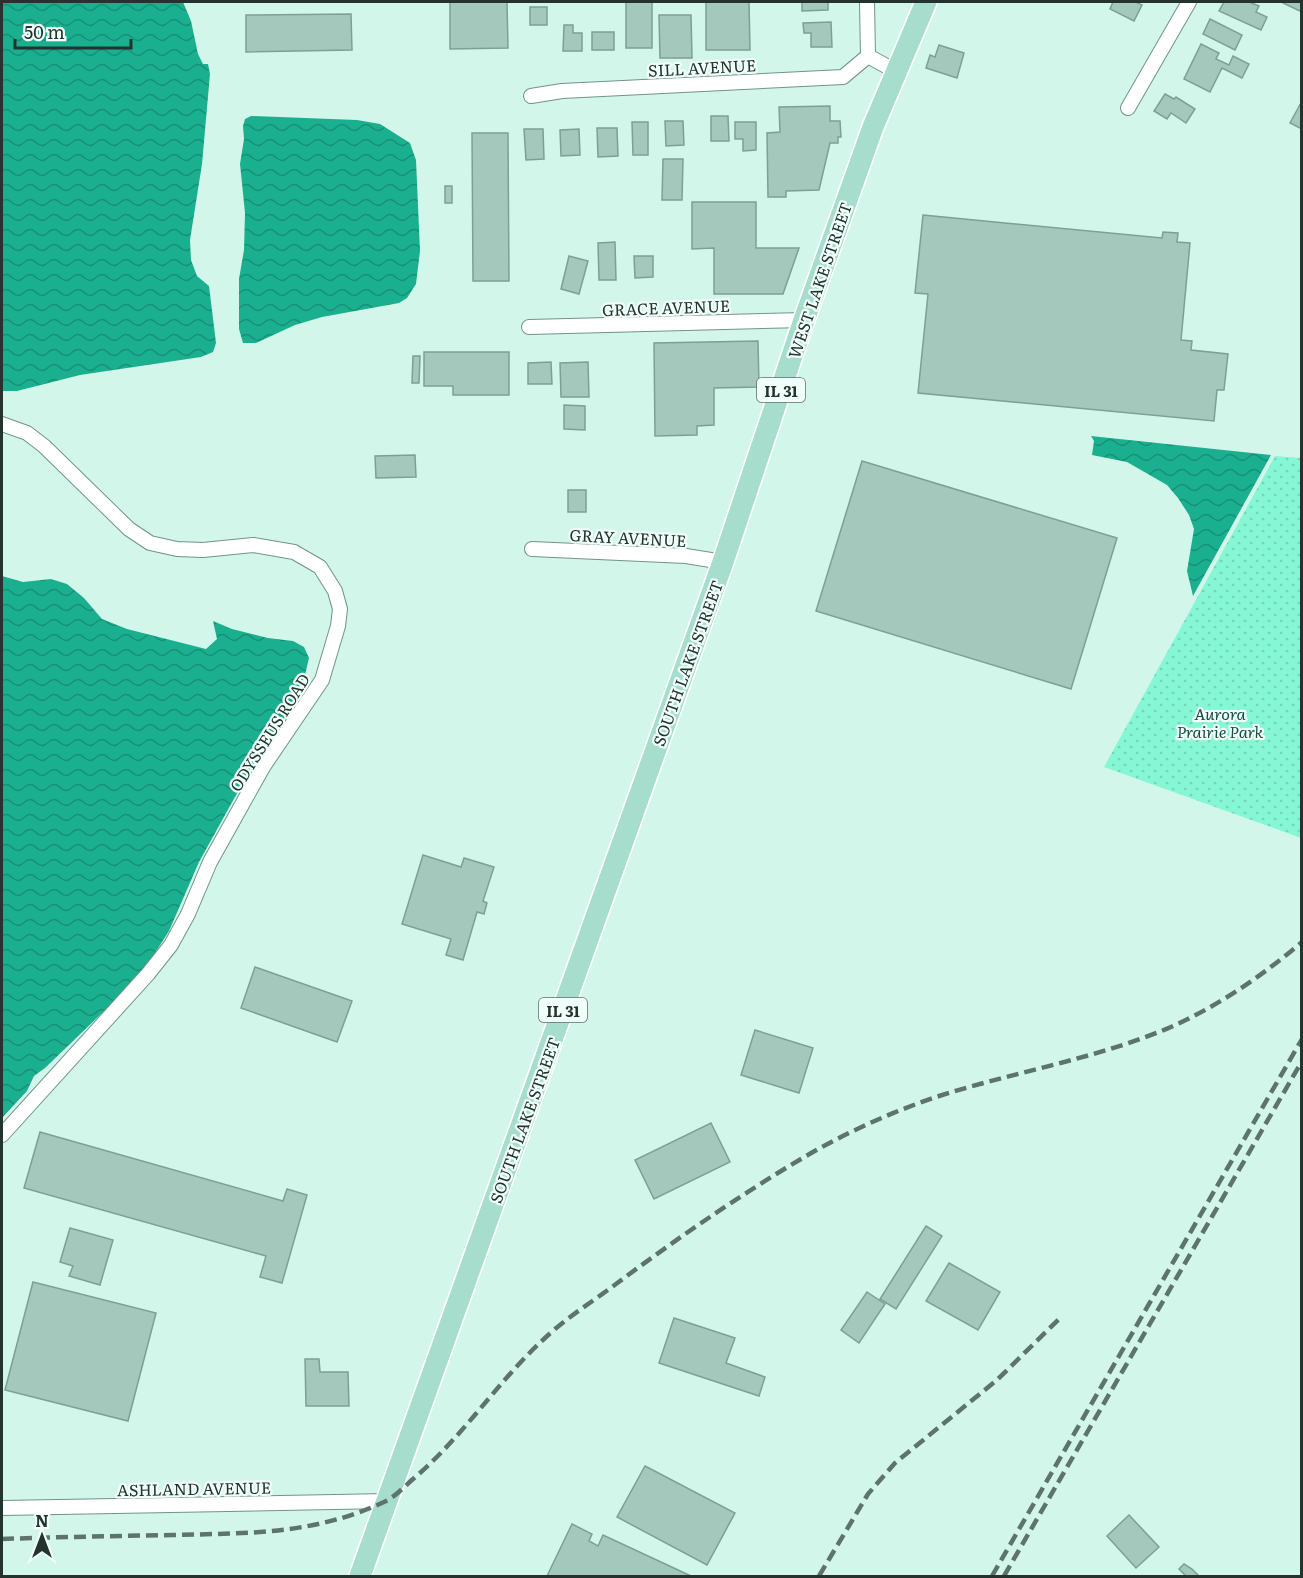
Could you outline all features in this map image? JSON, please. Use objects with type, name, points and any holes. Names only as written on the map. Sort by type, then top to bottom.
[{"type":"main road","name":"WEST LAKE STREET","points":[[723,562],[804,320],[873,127],[926,2]]},
{"type":"main road","name":"SOUTH LAKE STREET","points":[[360,1576],[723,562]]},
{"type":"street","points":[[867,2],[868,56],[897,72]]},
{"type":"street","points":[[1128,108],[1189,2]]},
{"type":"street","name":"SILL AVENUE","points":[[531,96],[562,91],[843,77],[868,56]]},
{"type":"street","name":"GRACE AVENUE","points":[[529,327],[804,320]]},
{"type":"street","name":"ODYSSEUS ROAD","points":[[2,424],[27,433],[44,446],[129,529],[150,543],[177,549],[203,550],[253,545],[294,552],[320,567],[335,591],[339,609],[338,626],[322,680],[252,786],[210,862],[188,914],[171,945],[148,974],[2,1135]]},
{"type":"street","name":"GRAY AVENUE","points":[[532,549],[686,556],[723,562]]},
{"type":"street","name":"ASHLAND AVENUE","points":[[2,1508],[388,1501]]},
{"type":"green space","name":"Aurora Prairie Park","points":[[1275,456],[1301,458],[1301,838],[1104,767]]},
{"type":"water","points":[[2,2],[183,2],[191,21],[198,54],[203,64],[208,64],[210,74],[202,164],[190,240],[191,260],[197,276],[209,286],[216,343],[213,352],[201,357],[80,375],[17,391],[2,391]]},
{"type":"water","points":[[251,116],[357,120],[380,124],[410,143],[416,160],[420,251],[416,284],[407,298],[399,303],[322,317],[295,325],[256,343],[243,343],[239,329],[239,279],[244,250],[245,213],[240,164],[244,139],[243,126],[245,119]]},
{"type":"water","points":[[1091,436],[1271,455],[1193,596],[1187,571],[1194,529],[1189,515],[1167,485],[1127,462],[1092,455],[1094,441]]},
{"type":"water","points":[[2,576],[23,582],[51,579],[67,584],[84,598],[102,619],[127,629],[206,649],[217,639],[213,621],[232,629],[268,638],[293,641],[304,647],[309,658],[305,675],[286,716],[251,768],[199,862],[169,931],[153,956],[128,988],[34,1076],[27,1091],[2,1118]]},
{"type":"building","points":[[450,2],[507,2],[508,48],[450,49]]},
{"type":"building","points":[[626,2],[652,2],[652,48],[626,48]]},
{"type":"building","points":[[706,2],[749,2],[750,50],[706,50]]},
{"type":"building","points":[[802,2],[828,2],[828,10],[802,11]]},
{"type":"building","points":[[1113,2],[1136,2],[1142,5],[1134,21],[1110,9]]},
{"type":"building","points":[[1224,2],[1249,2],[1259,6],[1256,12],[1267,17],[1261,30],[1219,11]]},
{"type":"building","points":[[1302,2],[1302,12],[1283,3]]},
{"type":"building","points":[[530,7],[547,7],[547,25],[530,25]]},
{"type":"building","points":[[351,14],[352,50],[246,52],[246,15]]},
{"type":"building","points":[[659,15],[691,15],[692,58],[660,58]]},
{"type":"building","points":[[1210,19],[1242,35],[1235,50],[1203,34]]},
{"type":"building","points":[[831,22],[832,47],[811,47],[811,33],[804,33],[803,23]]},
{"type":"building","points":[[564,25],[573,25],[573,33],[582,33],[582,51],[563,51]]},
{"type":"building","points":[[592,32],[614,32],[614,50],[592,50]]},
{"type":"building","points":[[1201,44],[1219,53],[1216,59],[1229,65],[1233,56],[1249,64],[1242,78],[1222,68],[1210,92],[1184,79]]},
{"type":"building","points":[[939,45],[964,53],[957,78],[926,68],[930,55],[935,57]]},
{"type":"building","points":[[1165,94],[1174,99],[1176,97],[1195,109],[1186,123],[1171,113],[1167,119],[1154,111]]},
{"type":"building","points":[[1302,101],[1302,129],[1290,123]]},
{"type":"building","points":[[830,106],[830,121],[840,121],[841,137],[838,137],[838,143],[830,143],[819,190],[786,191],[786,197],[768,197],[767,133],[780,132],[779,107]]},
{"type":"building","points":[[711,116],[728,116],[729,141],[711,141]]},
{"type":"building","points":[[665,121],[683,121],[684,145],[666,146]]},
{"type":"building","points":[[632,122],[648,122],[648,155],[633,155]]},
{"type":"building","points":[[735,122],[756,122],[756,150],[743,151],[743,139],[735,139]]},
{"type":"building","points":[[597,128],[617,128],[618,156],[598,157]]},
{"type":"building","points":[[524,129],[543,129],[544,159],[526,160]]},
{"type":"building","points":[[579,129],[580,155],[561,156],[560,130]]},
{"type":"building","points":[[472,133],[508,133],[509,281],[473,281]]},
{"type":"building","points":[[663,159],[683,159],[682,200],[662,200]]},
{"type":"building","points":[[445,186],[452,186],[452,203],[445,203]]},
{"type":"building","points":[[692,202],[756,202],[756,248],[799,248],[783,294],[714,294],[714,248],[692,249]]},
{"type":"building","points":[[923,215],[1162,238],[1163,232],[1178,233],[1177,242],[1190,243],[1181,340],[1192,341],[1191,350],[1228,354],[1224,390],[1217,390],[1214,421],[918,393],[928,294],[915,293]]},
{"type":"building","points":[[615,242],[616,280],[599,280],[598,243]]},
{"type":"building","points":[[569,256],[588,261],[579,294],[561,289]]},
{"type":"building","points":[[634,256],[653,256],[653,277],[635,278]]},
{"type":"building","points":[[758,341],[759,387],[714,388],[714,425],[697,426],[697,435],[655,436],[654,343]]},
{"type":"building","points":[[424,352],[509,352],[509,395],[453,395],[453,386],[424,386]]},
{"type":"building","points":[[413,356],[420,356],[419,383],[412,383]]},
{"type":"building","points":[[551,362],[552,384],[528,384],[528,363]]},
{"type":"building","points":[[588,362],[589,397],[561,397],[560,363]]},
{"type":"building","points":[[564,405],[585,406],[585,430],[564,429]]},
{"type":"building","points":[[415,455],[416,477],[376,478],[375,456]]},
{"type":"building","points":[[862,461],[1117,538],[1071,689],[816,611]]},
{"type":"building","points":[[568,490],[586,490],[586,512],[568,512]]},
{"type":"building","points":[[423,855],[461,867],[464,858],[494,867],[483,901],[487,903],[484,914],[477,912],[463,960],[446,955],[451,939],[402,924]]},
{"type":"building","points":[[255,967],[352,1001],[337,1042],[241,1008]]},
{"type":"building","points":[[755,1030],[813,1048],[799,1093],[741,1075]]},
{"type":"building","points":[[711,1123],[730,1162],[654,1199],[635,1160]]},
{"type":"building","points":[[40,1132],[283,1201],[287,1189],[307,1195],[282,1283],[260,1277],[266,1256],[24,1188]]},
{"type":"building","points":[[926,1226],[942,1236],[896,1309],[880,1299]]},
{"type":"building","points":[[70,1228],[113,1240],[100,1285],[69,1276],[73,1266],[60,1262]]},
{"type":"building","points":[[949,1263],[1000,1292],[978,1330],[926,1301]]},
{"type":"building","points":[[33,1282],[156,1313],[128,1421],[5,1390]]},
{"type":"building","points":[[867,1292],[885,1304],[859,1343],[841,1330]]},
{"type":"building","points":[[674,1318],[735,1338],[726,1363],[765,1377],[759,1396],[659,1363]]},
{"type":"building","points":[[305,1359],[319,1359],[320,1372],[348,1372],[349,1406],[306,1406]]},
{"type":"building","points":[[645,1466],[735,1513],[707,1565],[617,1517]]},
{"type":"building","points":[[1129,1515],[1159,1547],[1136,1568],[1107,1536]]},
{"type":"building","points":[[572,1524],[592,1534],[589,1541],[598,1546],[603,1535],[691,1576],[547,1576]]},
{"type":"building","points":[[1184,1564],[1199,1576],[1186,1576],[1179,1569]]},
{"type":"railway","points":[[2,1539],[228,1534],[280,1530],[332,1521],[384,1502],[399,1492],[448,1446],[511,1373],[553,1331],[684,1235],[777,1173],[850,1133],[918,1103],[965,1088],[1084,1057],[1171,1027],[1206,1010],[1239,989],[1302,942]]},
{"type":"railway","points":[[992,1576],[1302,1039]]},
{"type":"railway","points":[[1004,1576],[1302,1061]]},
{"type":"railway","points":[[819,1576],[868,1494],[895,1463],[997,1380],[1059,1319]]}]
